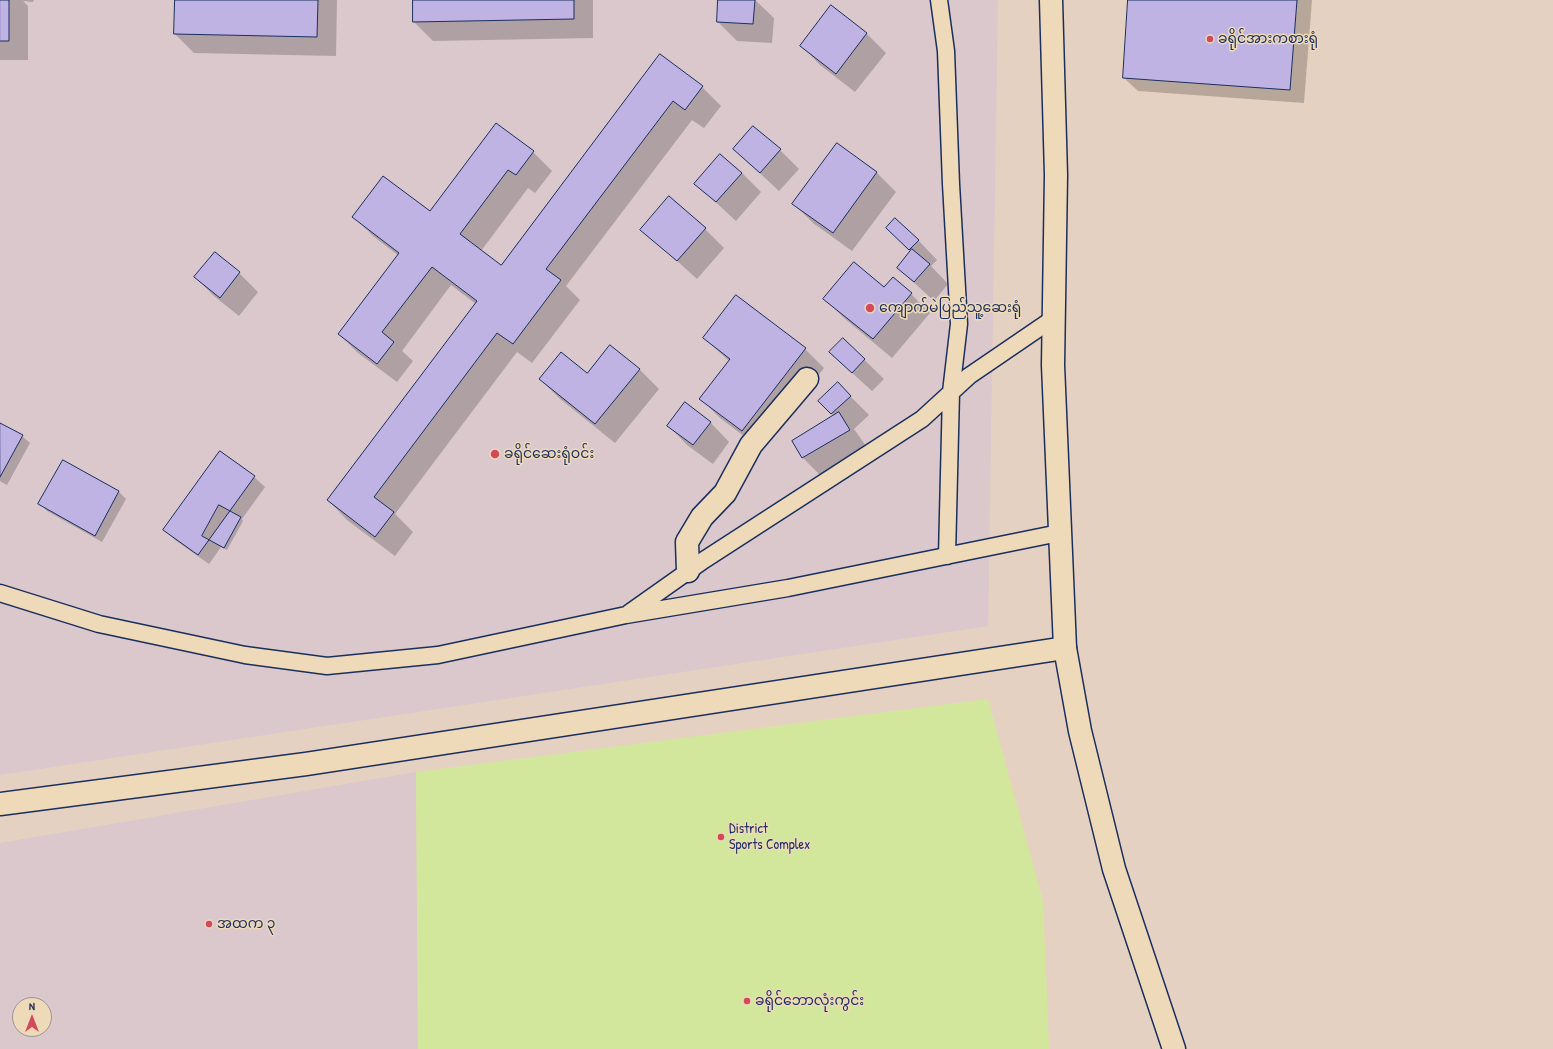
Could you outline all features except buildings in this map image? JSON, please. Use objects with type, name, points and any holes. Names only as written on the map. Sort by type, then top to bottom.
[{"type":"street","points":[[1052,0],[1056,175],[1053,365],[1065,648],[1080,731],[1114,869],[1174,1049]]},
{"type":"street","points":[[688,571],[688,542],[702,517],[725,493],[751,445],[807,379]]},
{"type":"street","points":[[0,804],[306,764],[1065,648]]},
{"type":"lane","points":[[939,0],[946,51],[951,184],[959,324],[951,392],[947,556]]},
{"type":"lane","points":[[626,615],[688,571],[922,419],[969,376],[1054,318]]},
{"type":"lane","points":[[0,593],[99,624],[245,655],[327,666],[438,655],[626,615],[788,588],[1059,533]]},
{"type":"shaded area","name":"ခရိုင်ဆေးရုံဝင်း","points":[[0,0],[998,0],[988,626],[0,775]]},
{"type":"shaded area","name":"အထက ၃","points":[[416,772],[418,1049],[0,1049],[0,843]]},
{"type":"green space","name":"District Sports Complex","points":[[988,699],[1043,901],[1049,1049],[418,1049],[416,772]]},
{"type":"place","name":"ခရိုင်အားကစားရုံ","points":[[1210,39]]},
{"type":"place","name":"ကျောက်မဲပြည်သူ့ဆေးရုံ","points":[[870,308]]},
{"type":"place","name":"ခရိုင်ဆေးရုံဝင်း","points":[[495,454]]},
{"type":"place","name":"District Sports Complex","points":[[721,837]]},
{"type":"place","name":"အထက ၃","points":[[209,924]]},
{"type":"place","name":"ခရိုင်ဘောလုံးကွင်း","points":[[747,1001]]}]
